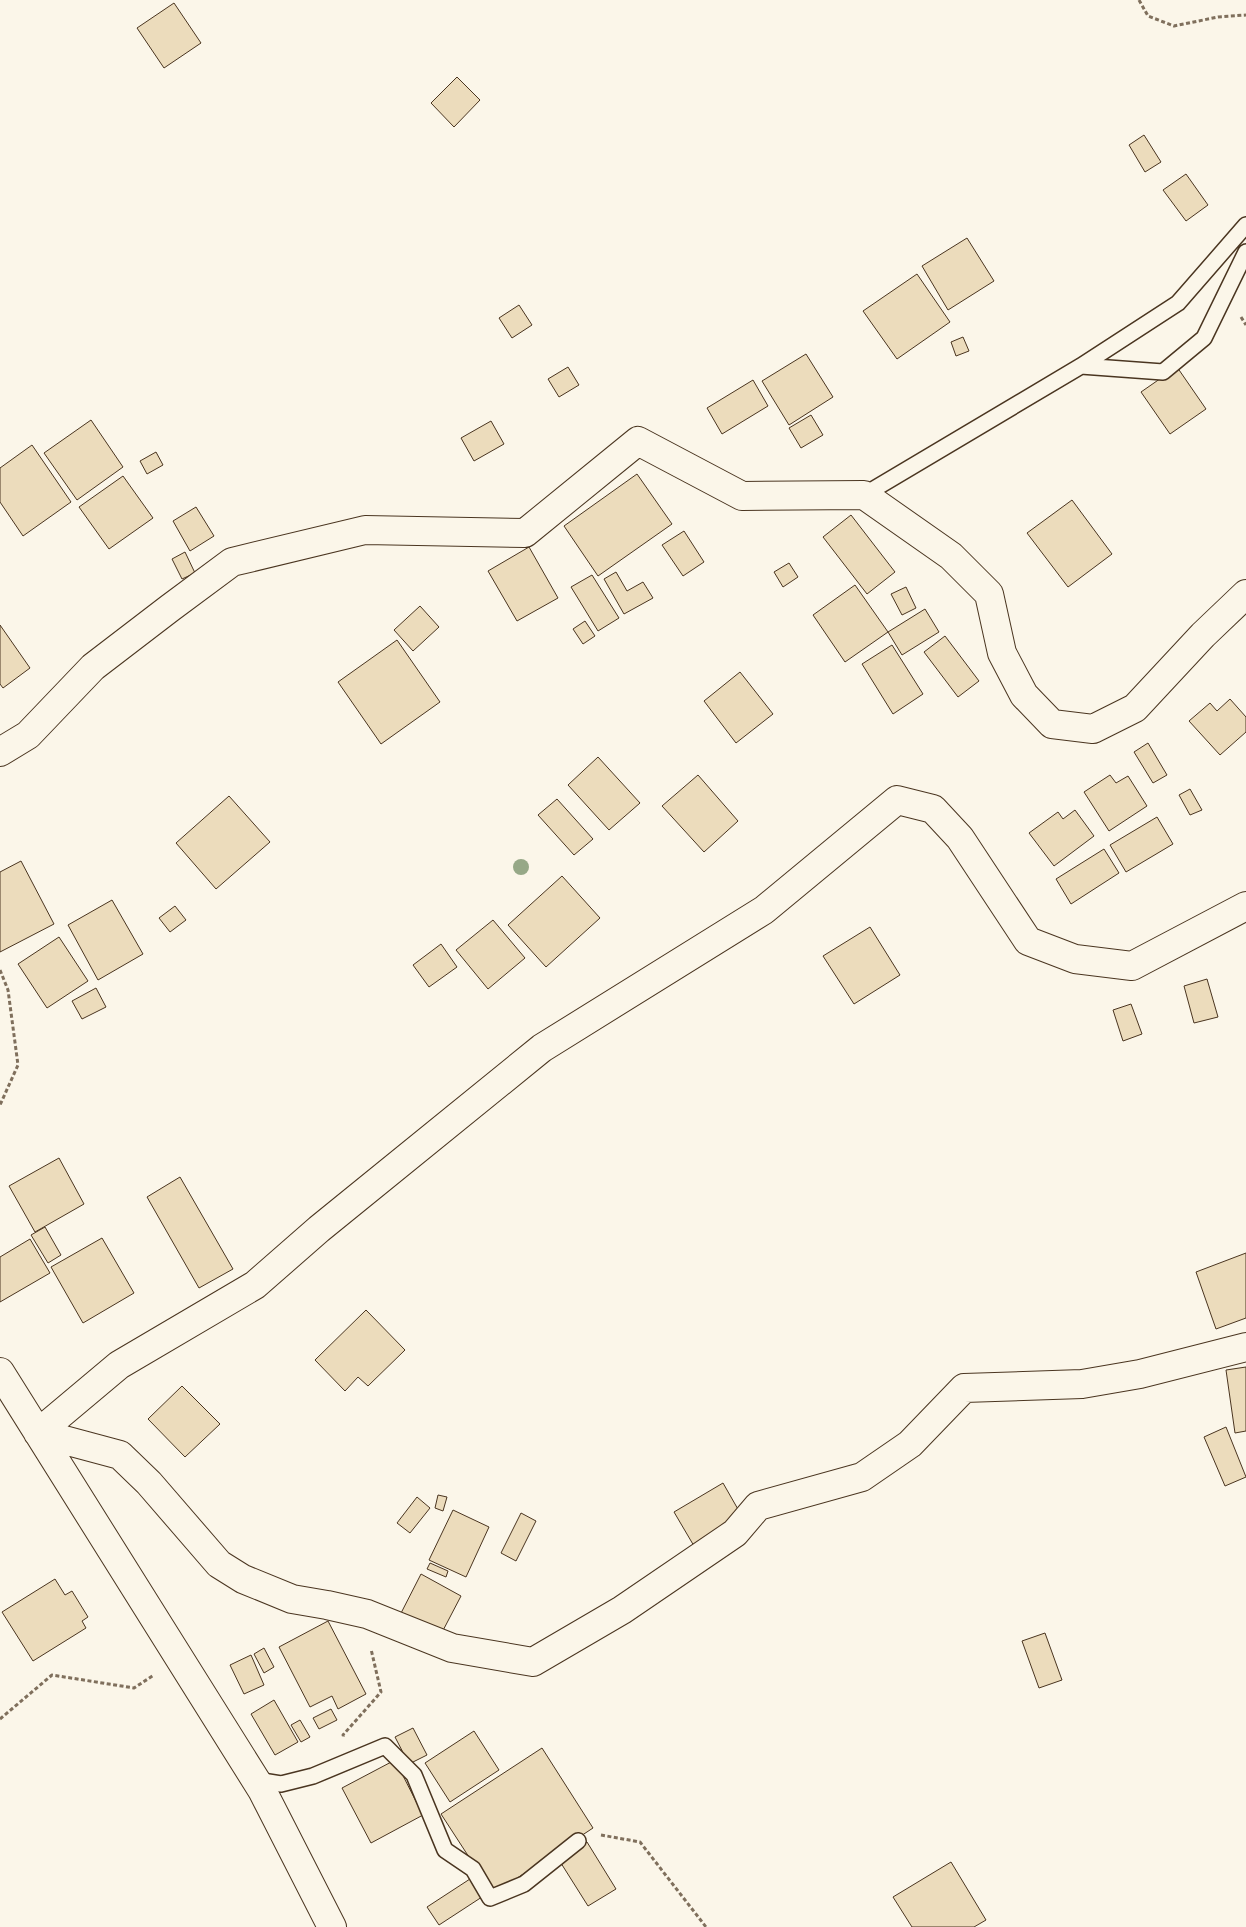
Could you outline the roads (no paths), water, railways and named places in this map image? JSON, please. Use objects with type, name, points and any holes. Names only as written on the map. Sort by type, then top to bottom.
[{"type":"street","points":[[0,752],[28,735],[93,668],[232,562],[365,530],[525,533],[638,442],[742,496],[864,495],[951,556],[990,594],[1002,653],[1024,695],[1052,724],[1093,729],[1135,708],[1203,635],[1246,594]]},
{"type":"street","points":[[38,1433],[120,1365],[255,1285],[319,1229],[542,1048],[764,910],[897,800],[933,809],[949,826],[960,838],[1028,941],[1075,959],[1132,966],[1246,906]]},
{"type":"street","points":[[38,1433],[120,1454],[149,1483],[219,1564],[243,1579],[292,1599],[367,1614],[452,1648],[533,1662],[622,1610],[735,1533],[758,1506],[862,1477],[910,1444],[964,1388],[1082,1384],[1140,1374],[1246,1347]]},
{"type":"street","points":[[0,1372],[256,1780],[332,1927]]},
{"type":"lane","points":[[864,495],[1081,366],[1178,303],[1246,225]]},
{"type":"lane","points":[[1081,366],[1163,372],[1204,338],[1246,252]]},
{"type":"lane","points":[[256,1780],[282,1784],[313,1776],[385,1746],[414,1775],[445,1850],[473,1870],[490,1898],[524,1884],[578,1841]]}]
